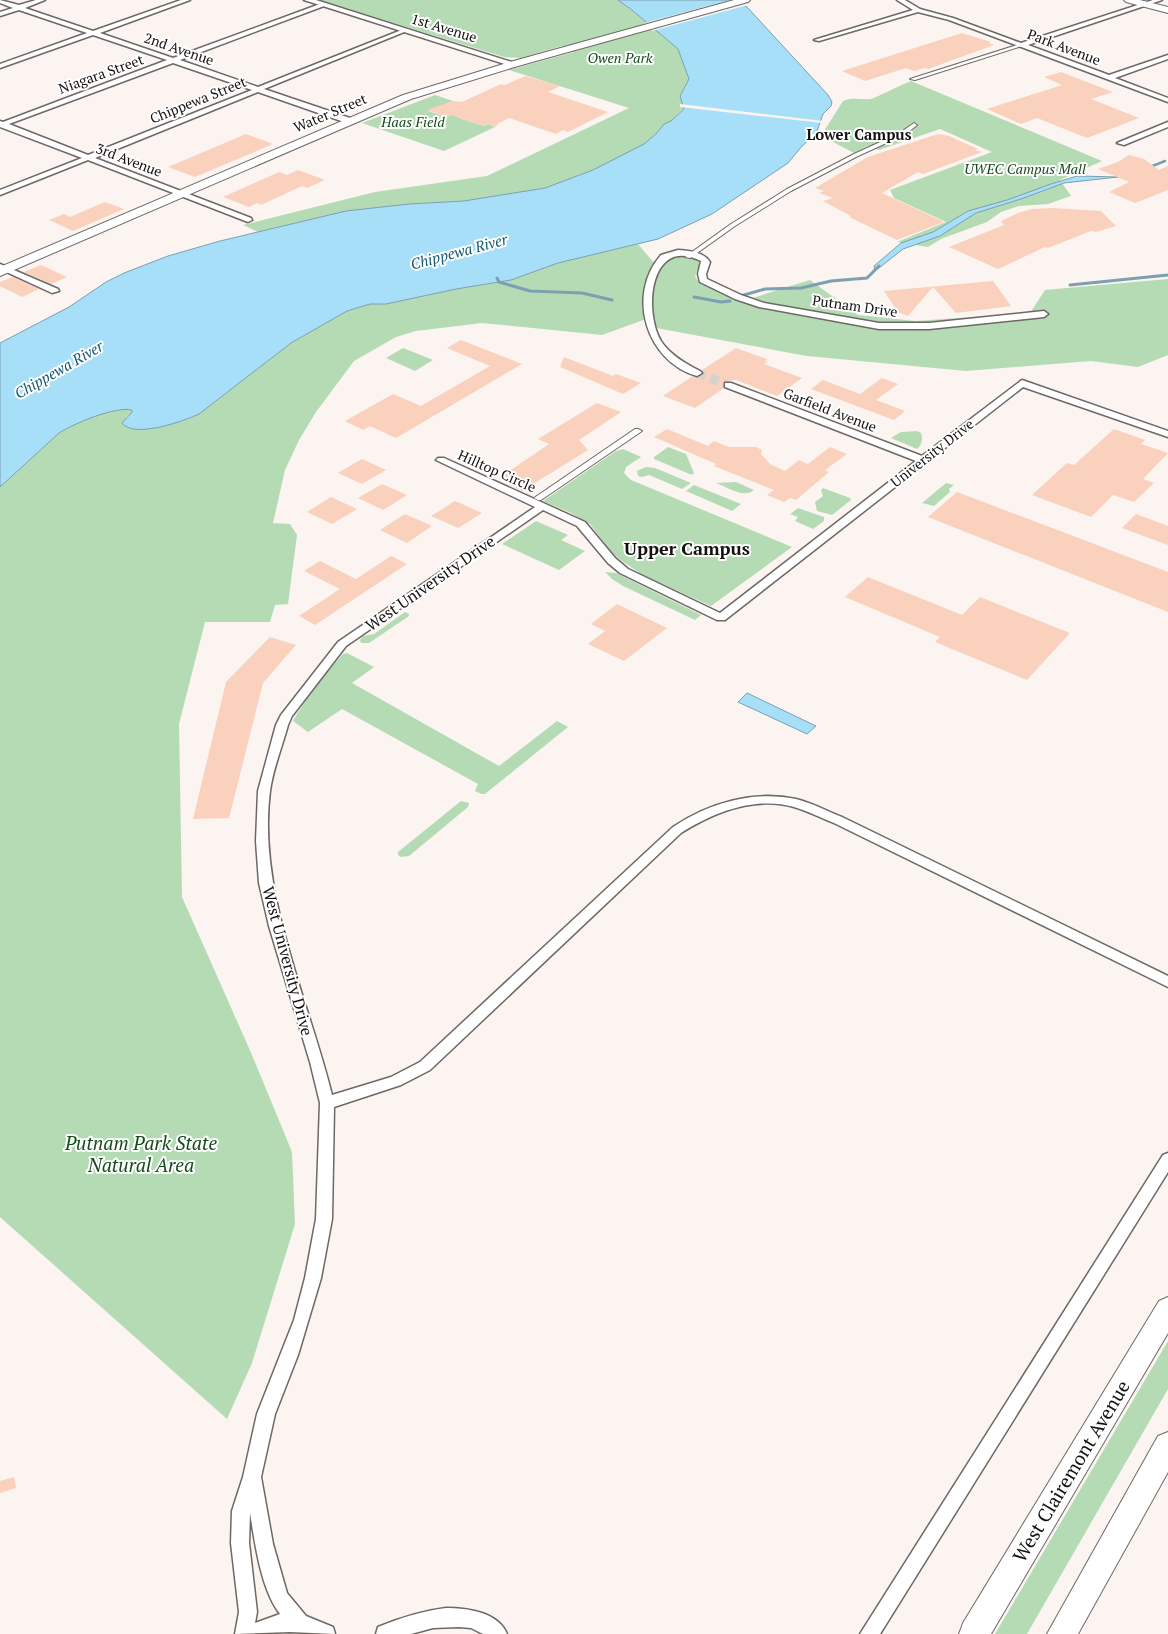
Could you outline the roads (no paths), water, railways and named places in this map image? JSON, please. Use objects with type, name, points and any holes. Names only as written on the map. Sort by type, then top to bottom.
[{"type":"main road","name":"Water Street","points":[[2,269],[406,97],[514,64],[745,0]]},
{"type":"main road","points":[[1129,0],[1168,10]]},
{"type":"main road","name":"West Clairemont Avenue","points":[[974,1634],[1168,1309]]},
{"type":"main road","points":[[1062,1634],[1168,1445]]},
{"type":"street","points":[[0,14],[42,0]]},
{"type":"street","points":[[0,66],[187,0]]},
{"type":"street","name":"1st Avenue","points":[[308,0],[514,64]]},
{"type":"street","name":"Park Avenue","points":[[900,0],[918,10],[951,19],[1168,100]]},
{"type":"street","name":"Park Avenue","points":[[910,0],[931,6],[951,19]]},
{"type":"street","points":[[913,79],[1160,0]]},
{"type":"street","name":"2nd Avenue","points":[[0,1],[350,121]]},
{"type":"street","name":"Niagara Street","points":[[1,124],[322,4]]},
{"type":"street","points":[[817,40],[918,10]]},
{"type":"street","name":"Chippewa Street","points":[[0,193],[406,30]]},
{"type":"street","points":[[1108,78],[1168,57]]},
{"type":"street","name":"3rd Avenue","points":[[1,124],[248,220]]},
{"type":"street","points":[[1121,143],[1168,124]]},
{"type":"street","points":[[698,373],[662,349],[652,334],[649,318],[649,289],[662,258],[678,252],[690,256],[733,225],[789,190],[856,155],[896,138],[914,125]]},
{"type":"street","name":"Putnam Drive","points":[[690,256],[699,256],[706,262],[702,274],[703,280],[738,297],[762,305],[870,324],[929,326],[1044,314]]},
{"type":"street","points":[[2,269],[55,291]]},
{"type":"street","name":"University Drive","points":[[540,502],[581,524],[591,533],[614,564],[624,571],[721,618],[1022,383],[1168,434]]},
{"type":"street","name":"Garfield Avenue","points":[[728,385],[922,460]]},
{"type":"street","points":[[540,502],[638,431]]},
{"type":"street","name":"Hilltop Circle","points":[[441,460],[540,502]]},
{"type":"street","name":"West University Drive","points":[[244,1634],[248,1612],[240,1543],[241,1511],[252,1477],[266,1414],[302,1320],[319,1249],[324,1219],[327,1103],[317,1062],[276,926],[266,875],[262,841],[264,791],[282,725],[299,698],[342,644],[540,502]]},
{"type":"street","points":[[327,1103],[396,1081],[425,1066],[677,830],[698,816],[730,805],[760,799],[795,803],[838,820],[1168,982]]},
{"type":"street","points":[[868,1634],[1168,1159]]},
{"type":"street","name":"West University Drive","points":[[252,1477],[264,1544],[279,1598],[299,1622]]},
{"type":"street","points":[[385,1634],[409,1624],[446,1618],[481,1622],[498,1634]]},
{"type":"street","points":[[255,1634],[280,1624],[299,1622],[326,1634]]},
{"type":"water","name":"Chippewa River","points":[[618,0],[734,0],[747,7],[828,95],[832,102],[831,106],[823,114],[816,134],[802,146],[788,163],[712,214],[658,239],[558,263],[511,280],[456,289],[386,304],[370,304],[347,311],[291,343],[199,414],[182,421],[148,429],[128,427],[122,423],[132,410],[125,409],[94,417],[59,433],[0,487],[0,343],[69,307],[106,282],[168,256],[220,241],[346,211],[409,204],[464,201],[545,188],[593,170],[644,144],[664,124],[671,121],[684,109],[680,96],[689,79],[678,49]]},
{"type":"water","points":[[1077,176],[1118,177],[1064,183],[976,213],[940,236],[903,249],[875,270],[874,266],[901,243],[933,232],[968,211]]},
{"type":"water","points":[[747,693],[816,726],[807,734],[738,702]]},
{"type":"waterway","points":[[1150,167],[1165,161]]},
{"type":"waterway","points":[[744,295],[765,289],[801,288],[831,281],[867,278],[879,266]]},
{"type":"waterway","points":[[1070,285],[1168,275]]},
{"type":"waterway","points":[[497,278],[499,282],[530,291],[582,293],[612,300]]},
{"type":"waterway","points":[[694,297],[721,302],[730,301]]},
{"type":"tunnel","points":[[697,373],[728,385]]},
{"type":"district","name":"Lower Campus","points":[[859,135]]},
{"type":"district","name":"Upper Campus","points":[[687,549]]},
{"type":"park label","name":"Owen Park","points":[[620,58]]},
{"type":"park label","name":"Haas Field","points":[[413,122]]},
{"type":"park label","name":"UWEC Campus Mall","points":[[1025,169]]},
{"type":"park label","name":"Putnam Park State Natural Area","points":[[141,1154]]}]
